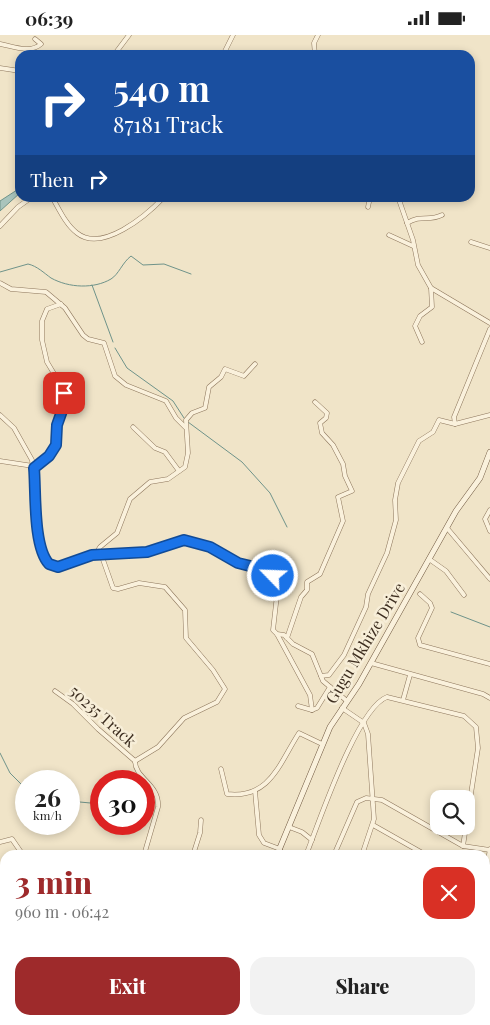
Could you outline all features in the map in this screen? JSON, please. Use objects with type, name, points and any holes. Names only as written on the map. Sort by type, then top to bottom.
[{"type":"street","points":[[118,50],[129,35]]},
{"type":"street","points":[[226,50],[233,35]]},
{"type":"street","points":[[315,50],[314,43],[318,35]]},
{"type":"street","points":[[0,44],[17,48],[35,48],[41,44],[35,39]]},
{"type":"street","points":[[0,67],[15,70]]},
{"type":"street","points":[[0,226],[25,202]]},
{"type":"street","points":[[55,202],[74,231],[94,240],[111,235],[141,218],[159,202]]},
{"type":"street","points":[[368,207],[369,202]]},
{"type":"street","points":[[400,202],[418,265],[431,288],[432,307],[420,316],[415,326],[422,342]]},
{"type":"street","points":[[407,223],[419,217],[434,218],[442,215]]},
{"type":"street","points":[[389,235],[413,246]]},
{"type":"street","points":[[470,242],[490,248]]},
{"type":"street","points":[[0,283],[11,289],[43,291],[61,304],[83,335],[88,339],[104,343],[115,376],[133,388],[166,401],[176,418],[185,427]]},
{"type":"street","points":[[431,288],[490,323]]},
{"type":"street","points":[[0,461],[33,467],[49,456],[56,445],[57,425],[64,398],[62,387],[47,362],[42,321],[47,309],[61,304]]},
{"type":"street","points":[[455,424],[454,417],[490,329]]},
{"type":"street","points":[[95,555],[100,547],[117,533],[130,499],[150,482],[168,479],[186,464],[188,453],[185,427],[189,415],[205,408],[209,387],[221,377],[224,370],[228,369],[244,376],[255,364]]},
{"type":"street","points":[[287,638],[301,597],[306,590],[306,582],[320,575],[343,521],[338,497],[352,491],[345,477],[343,464],[333,445],[320,428],[320,423],[326,418],[327,413],[315,402]]},
{"type":"street","points":[[0,415],[14,428],[33,467],[34,501],[46,561],[52,566],[58,567],[95,555],[147,552],[184,540],[210,547],[238,563],[270,571],[276,592],[273,628],[310,695],[312,710]]},
{"type":"street","points":[[320,676],[329,675],[340,662],[366,607],[368,594],[387,553],[395,525],[395,500],[398,483],[419,441],[433,432],[439,420],[455,424],[490,415]]},
{"type":"street","points":[[133,427],[155,448],[165,452],[179,471]]},
{"type":"street","name":"Gugu Mkhize Drive","points":[[279,850],[330,727],[371,663],[446,528],[480,478],[490,453]]},
{"type":"street","points":[[490,510],[485,519],[490,531]]},
{"type":"street","points":[[446,528],[490,579]]},
{"type":"street","points":[[101,554],[113,588],[146,583],[165,587],[174,595],[185,610],[184,635],[188,643],[213,670],[224,688],[220,699],[184,718],[158,747],[135,761]]},
{"type":"street","points":[[429,559],[446,571],[464,595]]},
{"type":"street","points":[[420,594],[430,603],[432,608],[418,638],[420,645],[490,664]]},
{"type":"street","points":[[277,634],[284,635],[293,644],[312,654],[320,676],[347,701]]},
{"type":"street","points":[[371,663],[482,693],[490,698]]},
{"type":"street","points":[[403,700],[410,675]]},
{"type":"street","points":[[298,706],[312,710],[317,709],[330,687]]},
{"type":"street","name":"50235 Track","points":[[55,691],[73,704],[135,761],[136,769],[156,791],[158,807],[145,850]]},
{"type":"street","points":[[308,850],[353,740],[384,698],[403,700],[464,716],[472,721],[478,730],[478,748],[463,846]]},
{"type":"street","points":[[342,708],[364,723],[368,734],[374,797],[373,825],[364,850]]},
{"type":"street","points":[[221,769],[225,791],[228,794],[255,791],[273,777],[299,733],[322,743]]},
{"type":"street","points":[[255,791],[259,835],[264,843],[275,850]]},
{"type":"street","points":[[336,850],[357,801],[374,797],[463,846],[490,849]]},
{"type":"street","points":[[195,850],[200,833],[201,820]]},
{"type":"street","points":[[373,825],[417,850]]},
{"type":"street","points":[[289,827],[312,840]]},
{"type":"street","points":[[0,842],[12,839],[20,850]]},
{"type":"water","points":[[15,191],[15,198],[0,211],[0,201]]},
{"type":"waterway","points":[[0,272],[28,264],[51,278],[66,284],[89,286],[111,279],[131,256],[143,265],[164,264],[191,274]]},
{"type":"waterway","points":[[92,285],[113,342]]},
{"type":"waterway","points":[[115,348],[127,368],[173,401],[184,418]]},
{"type":"waterway","points":[[188,422],[242,462],[270,493],[287,527]]},
{"type":"waterway","points":[[451,612],[490,627]]},
{"type":"waterway","points":[[0,753],[10,773],[15,778]]},
{"type":"waterway","points":[[80,802],[90,803]]},
{"type":"route","points":[[64,393],[63,408],[57,425],[57,440],[54,451],[34,468],[34,501],[43,553],[49,564],[58,567],[92,555],[147,552],[184,540],[197,542],[215,549],[225,557],[238,563],[270,571],[273,576]]}]
